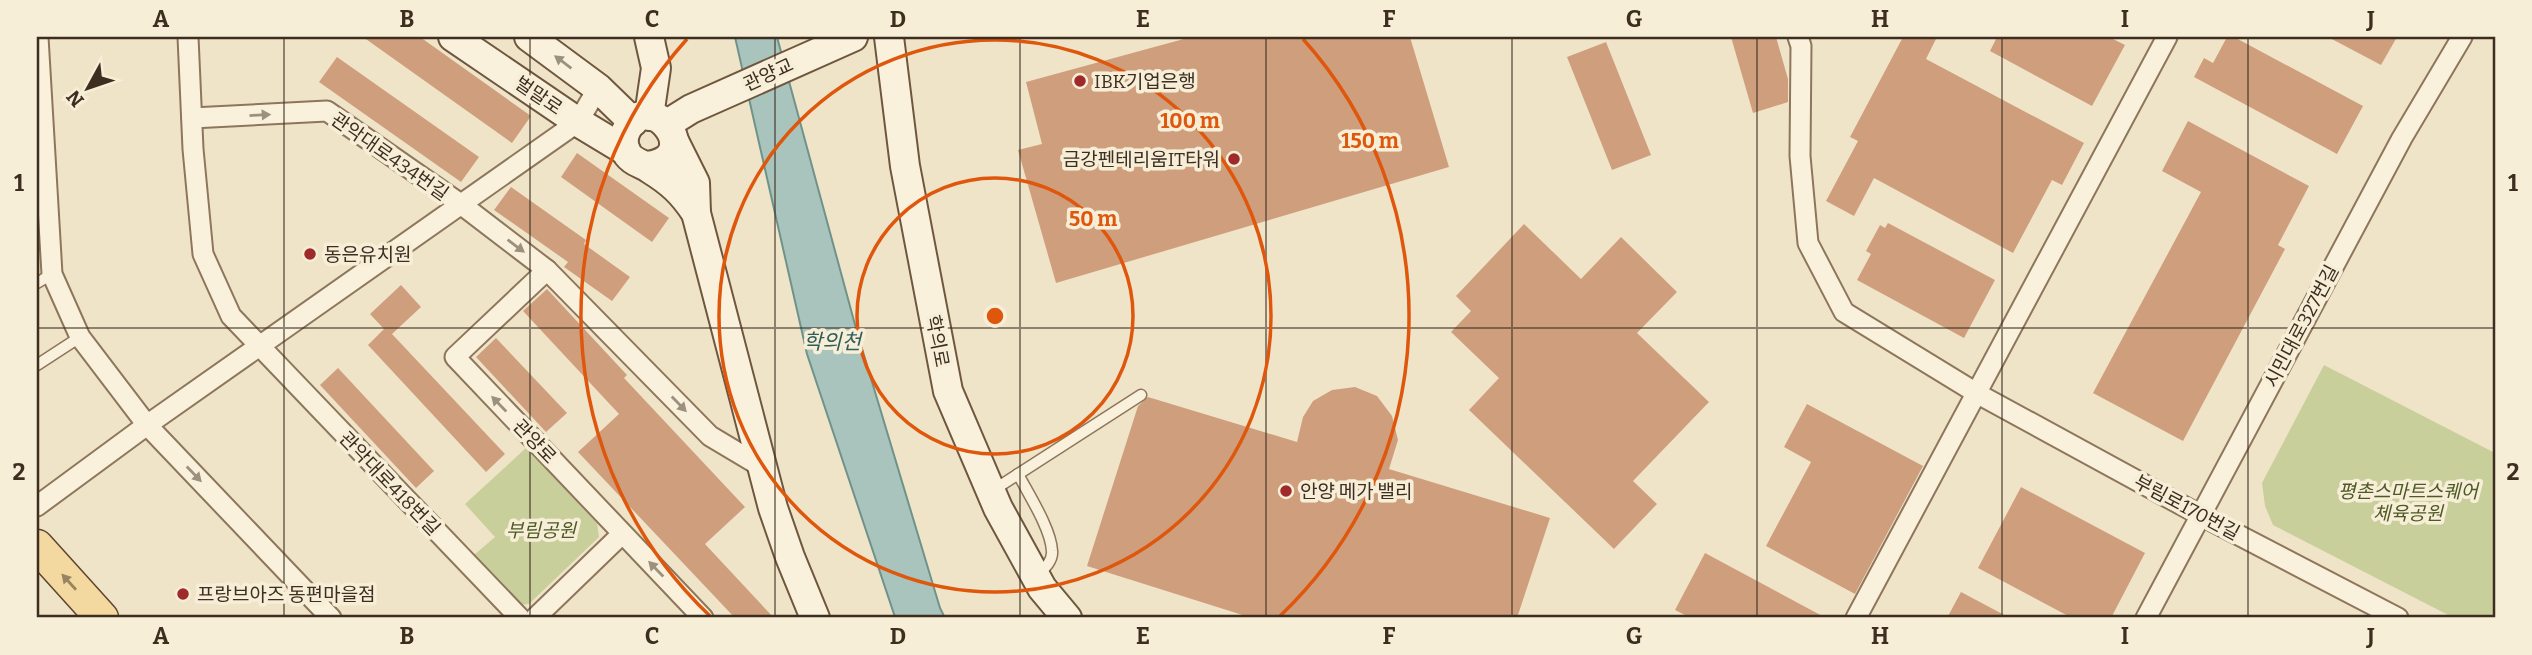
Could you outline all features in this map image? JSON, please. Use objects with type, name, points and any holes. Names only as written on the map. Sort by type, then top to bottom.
[{"type":"main road","points":[[37,546],[102,618]]},
{"type":"street","points":[[38,37],[45,278],[80,337],[147,425],[331,618]]},
{"type":"street","points":[[188,37],[203,254],[231,316],[259,347]]},
{"type":"street","name":"벌말로","points":[[453,37],[682,192],[696,213]]},
{"type":"street","name":"벌말로","points":[[529,37],[655,126]]},
{"type":"street","points":[[649,37],[656,68],[655,126],[672,151],[666,160],[657,165],[636,159],[623,141],[626,130],[655,126]]},
{"type":"street","name":"학의로","points":[[889,37],[905,166],[948,391],[991,491],[1035,576],[1067,618]]},
{"type":"street","name":"부림로170번길","points":[[1798,37],[1801,46],[1800,156],[1808,243],[1844,312],[1978,394],[2200,515],[2398,618]]},
{"type":"street","points":[[1856,618],[2167,37]]},
{"type":"street","name":"시민대로327번길","points":[[2146,618],[2402,138],[2462,37]]},
{"type":"street","name":"관양교","points":[[655,126],[848,38]]},
{"type":"street","name":"관악대로434번길","points":[[37,506],[147,425],[578,122],[598,88]]},
{"type":"street","name":"관악대로434번길","points":[[192,118],[327,111],[462,205]]},
{"type":"street","points":[[655,126],[695,183],[696,213],[762,467],[790,557],[815,618]]},
{"type":"street","points":[[462,205],[547,270],[710,436],[762,467]]},
{"type":"street","name":"관양로","points":[[547,270],[454,357],[703,618]]},
{"type":"street","name":"관악대로418번길","points":[[259,347],[520,618]]},
{"type":"street","points":[[535,618],[622,534]]},
{"type":"lane","points":[[37,365],[80,337]]},
{"type":"lane","points":[[991,491],[1142,395]]},
{"type":"lane","points":[[1018,474],[1049,536],[1053,554],[1045,569],[1035,576]]},
{"type":"green space","name":"평촌스마트스퀘어 체육공원","points":[[2324,365],[2495,453],[2495,618],[2454,618],[2273,525],[2265,506],[2262,483]]},
{"type":"green space","name":"부림공원","points":[[527,447],[597,523],[599,537],[529,604],[519,605],[474,555],[495,537],[465,504]]},
{"type":"water","name":"학의천","points":[[735,37],[777,37],[857,332],[945,618],[896,618],[894,614],[807,354]]},
{"type":"building","points":[[363,37],[420,37],[531,116],[512,143]]},
{"type":"building","name":"금강펜테리움IT타워","points":[[1191,37],[1410,37],[1449,167],[1056,283],[1018,150],[1042,144],[1026,82]]},
{"type":"building","points":[[1731,37],[1776,37],[1788,79],[1788,102],[1753,113]]},
{"type":"building","points":[[1903,37],[1937,37],[1926,59],[2084,143],[2062,185],[2052,180],[2013,253],[1874,178],[1854,216],[1826,201],[1858,141],[1850,137]]},
{"type":"building","points":[[1997,37],[2109,37],[2125,45],[2092,106],[1990,51]]},
{"type":"building","points":[[2227,37],[2234,37],[2363,106],[2337,154],[2194,77],[2204,58],[2213,63]]},
{"type":"building","points":[[2328,37],[2397,37],[2381,65]]},
{"type":"building","points":[[1606,42],[1651,155],[1612,170],[1567,57]]},
{"type":"building","points":[[337,57],[479,157],[461,182],[319,82]]},
{"type":"building","points":[[2188,121],[2309,186],[2278,245],[2285,249],[2183,441],[2093,393],[2201,192],[2162,171]]},
{"type":"building","points":[[577,153],[669,218],[652,242],[561,177]]},
{"type":"building","points":[[511,187],[586,240],[584,244],[630,277],[612,301],[564,267],[568,262],[494,210]]},
{"type":"building","points":[[1888,223],[1995,280],[1964,338],[1857,280],[1871,254],[1866,251],[1880,225],[1885,228]]},
{"type":"building","points":[[1524,224],[1581,279],[1621,237],[1677,292],[1637,333],[1709,402],[1633,481],[1657,504],[1614,549],[1469,410],[1499,378],[1451,332],[1471,311],[1456,296]]},
{"type":"building","points":[[401,285],[421,307],[392,334],[505,454],[486,472],[368,345],[384,329],[370,314]]},
{"type":"building","points":[[547,289],[627,375],[624,378],[745,507],[705,544],[774,618],[735,618],[578,452],[619,414],[523,311]]},
{"type":"building","points":[[496,338],[567,413],[546,432],[476,357]]},
{"type":"building","points":[[338,368],[434,471],[416,488],[320,385]]},
{"type":"building","name":"안양 메가 밸리","points":[[1355,387],[1377,396],[1392,416],[1398,440],[1389,469],[1550,518],[1517,618],[1252,618],[1087,566],[1138,406],[1148,397],[1297,442],[1303,417],[1313,401],[1332,390]]},
{"type":"building","points":[[1807,404],[1923,466],[1855,594],[1766,546],[1811,462],[1784,447]]},
{"type":"building","points":[[2021,487],[2145,553],[2111,618],[2072,618],[1978,568]]},
{"type":"building","points":[[1705,553],[1826,618],[1691,618],[1675,610]]},
{"type":"building","points":[[1961,592],[2010,618],[1947,618]]},
{"type":"place","name":"IBK기업은행","points":[[1080,81]]},
{"type":"place","name":"금강펜테리움IT타워","points":[[1234,159]]},
{"type":"place","name":"동은유치원","points":[[310,254]]},
{"type":"place","name":"안양 메가 밸리","points":[[1286,491]]},
{"type":"place","name":"프랑브아즈 동편마을점","points":[[183,594]]}]
